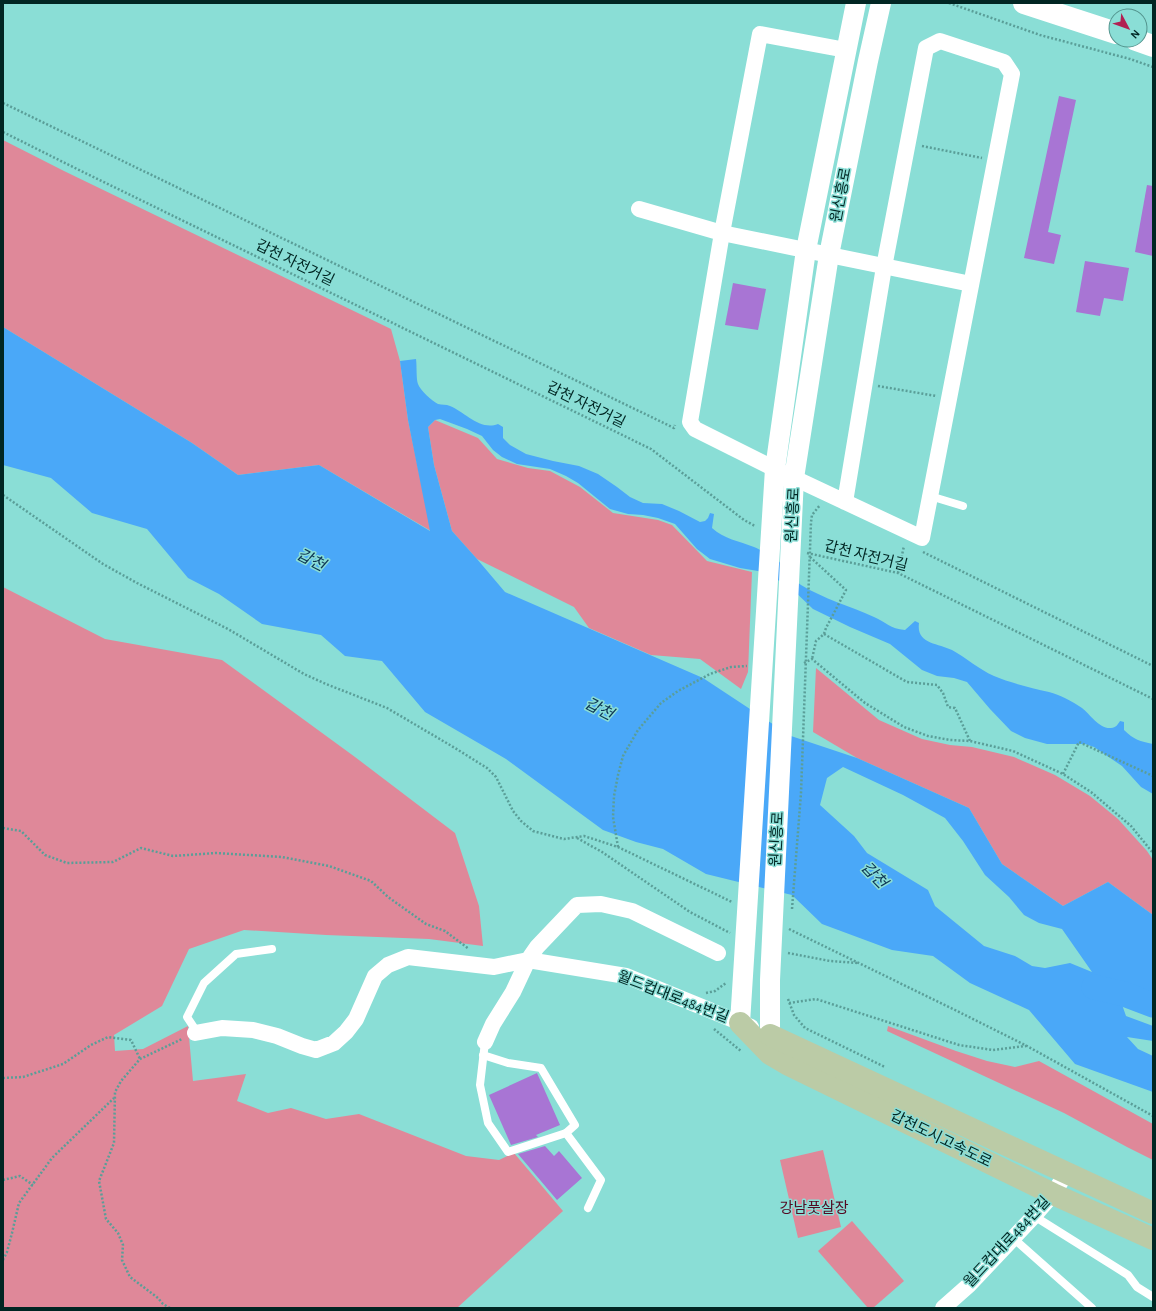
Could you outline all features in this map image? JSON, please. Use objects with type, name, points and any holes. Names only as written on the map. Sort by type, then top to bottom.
[{"type":"main road","points":[[1024,3],[1108,30]]},
{"type":"main road","name":"갑천도시고속도로","points":[[740,1023],[770,1054],[787,1064],[1053,1194],[1153,1239]]},
{"type":"main road","name":"갑천도시고속도로","points":[[770,1035],[1153,1212]]},
{"type":"street","name":"원신흥로","points":[[740,1023],[775,469],[806,250],[856,3]]},
{"type":"street","name":"원신흥로","points":[[770,1035],[770,980],[794,478],[829,255],[881,3]]},
{"type":"street","points":[[845,502],[884,267],[926,48],[940,41],[1004,62],[1012,74],[922,538],[908,532],[775,469],[695,429],[690,422],[722,233],[760,34],[846,50]]},
{"type":"street","points":[[639,209],[722,233],[971,284]]},
{"type":"street","points":[[484,1048],[493,1024],[513,992],[528,960],[537,947],[577,905],[602,904],[632,910],[718,953]]},
{"type":"street","name":"월드컵대로484번길","points":[[196,1033],[222,1028],[253,1030],[277,1036],[316,1050],[334,1043],[346,1032],[356,1019],[375,976],[388,965],[408,957],[494,967],[528,960],[626,976],[770,1035]]},
{"type":"street","name":"월드컵대로484번길","points":[[943,1308],[969,1285],[1034,1216],[1053,1194],[1066,1172]]},
{"type":"lane","points":[[930,496],[963,506]]},
{"type":"lane","points":[[196,1033],[187,1017],[204,983],[236,954],[272,949]]},
{"type":"lane","points":[[484,1048],[508,1063],[541,1068],[575,1125],[566,1133],[508,1152],[488,1123],[480,1085],[484,1048]]},
{"type":"lane","points":[[566,1133],[600,1180],[588,1208]]},
{"type":"lane","points":[[1034,1216],[1128,1275],[1137,1287],[1153,1297]]},
{"type":"lane","points":[[1013,1238],[1092,1308]]},
{"type":"path","points":[[949,3],[1040,35],[1130,59],[1153,67]]},
{"type":"path","points":[[3,103],[674,428]]},
{"type":"path","name":"갑천 자전거길","points":[[3,132],[421,338],[651,449],[744,520],[758,527]]},
{"type":"path","points":[[918,145],[986,159]]},
{"type":"path","points":[[874,385],[941,396]]},
{"type":"path","points":[[3,495],[103,564],[228,629],[304,674],[388,708],[487,768],[496,777],[513,811],[521,821],[533,831],[564,839],[584,836],[618,847],[738,905]]},
{"type":"path","points":[[792,909],[800,793],[811,522],[812,515],[820,505]]},
{"type":"path","points":[[898,573],[904,543],[908,532]]},
{"type":"path","points":[[918,550],[1153,666]]},
{"type":"path","name":"갑천 자전거길","points":[[824,634],[846,590],[806,553],[898,573],[1153,699]]},
{"type":"path","points":[[812,659],[816,641],[824,634],[907,682],[937,685],[943,693],[948,707],[955,708],[970,741]]},
{"type":"path","points":[[800,665],[812,659]]},
{"type":"path","points":[[812,659],[865,703],[904,727],[928,736],[950,740],[970,741],[1013,751],[1063,774],[1091,792],[1131,826],[1153,853]]},
{"type":"path","points":[[618,847],[613,817],[614,796],[623,756],[638,730],[661,703],[678,691],[710,674],[731,667],[752,665]]},
{"type":"path","points":[[1063,774],[1080,742],[1153,776]]},
{"type":"path","points":[[3,828],[21,832],[45,855],[67,863],[113,862],[141,848],[173,856],[216,853],[282,857],[329,866],[371,881],[388,897],[426,924],[445,931],[470,949]]},
{"type":"path","points":[[576,838],[602,852],[690,912],[736,936]]},
{"type":"path","points":[[790,925],[790,933]]},
{"type":"path","points":[[786,928],[1026,1046],[1153,1116]]},
{"type":"path","points":[[788,956],[789,948]]},
{"type":"path","points":[[783,952],[830,961],[860,964]]},
{"type":"path","points":[[704,993],[715,991],[724,986],[727,982]]},
{"type":"path","points":[[789,1003],[816,999],[959,1045],[993,1050],[1026,1046]]},
{"type":"path","points":[[170,1308],[130,1277],[122,1260],[123,1245],[118,1233],[106,1219],[100,1180],[114,1143],[114,1098],[115,1092],[121,1080],[140,1059],[196,1033]]},
{"type":"path","points":[[3,1078],[23,1077],[63,1064],[90,1045],[108,1037],[131,1040],[140,1059]]},
{"type":"path","points":[[3,1260],[11,1240],[19,1202],[52,1158],[114,1098]]},
{"type":"path","points":[[3,1180],[20,1176],[33,1185]]},
{"type":"green space","points":[[3,140],[391,329],[400,361],[408,420],[431,531],[319,465],[238,475],[192,443],[3,327]]},
{"type":"green space","points":[[435,420],[478,438],[497,459],[528,468],[550,471],[580,487],[613,513],[658,520],[672,525],[707,561],[752,572],[748,672],[741,689],[700,659],[651,655],[589,628],[574,607],[477,559],[452,531],[434,465],[428,427]]},
{"type":"green space","points":[[3,587],[105,639],[222,660],[355,757],[455,833],[479,906],[483,946],[429,939],[244,930],[189,949],[162,1006],[114,1035],[115,1051],[143,1049],[188,1026],[193,1081],[246,1074],[237,1101],[268,1113],[291,1108],[326,1119],[359,1114],[466,1156],[499,1160],[514,1153],[563,1211],[457,1308],[3,1308]]},
{"type":"green space","points":[[816,668],[879,720],[922,739],[950,745],[972,747],[1014,757],[1055,775],[1090,796],[1118,819],[1147,851],[1153,860],[1153,915],[1108,882],[1063,906],[1002,864],[969,808],[857,758],[813,732]]},
{"type":"green space","points":[[888,1026],[987,1061],[1015,1067],[1039,1061],[1153,1124],[1153,1160],[1064,1113],[887,1031]]},
{"type":"green space","name":"강남풋살장","points":[[823,1150],[841,1227],[798,1238],[780,1160]]},
{"type":"green space","name":"강남풋살장","points":[[852,1221],[904,1281],[873,1308],[868,1308],[818,1251]]},
{"type":"water","points":[[3,327],[192,443],[238,475],[319,465],[430,531],[408,420],[400,361],[416,359],[418,384],[430,398],[438,404],[448,405],[456,409],[479,423],[485,425],[498,424],[503,427],[503,438],[510,445],[526,454],[579,466],[598,474],[630,497],[643,503],[662,504],[700,522],[705,521],[710,513],[714,514],[712,528],[717,532],[754,547],[775,558],[797,582],[810,590],[896,628],[905,630],[915,621],[919,623],[921,635],[929,642],[952,650],[994,676],[1062,697],[1082,708],[1099,724],[1107,728],[1117,726],[1120,721],[1124,722],[1124,730],[1131,736],[1141,741],[1153,744],[1153,794],[1141,787],[1122,766],[1094,747],[1085,744],[1047,744],[1025,738],[1011,731],[967,682],[954,678],[937,676],[922,670],[890,644],[813,609],[791,588],[771,576],[758,571],[740,568],[710,559],[697,549],[675,524],[658,518],[628,514],[610,509],[578,483],[566,476],[550,469],[517,464],[502,457],[493,450],[482,436],[467,429],[440,419],[435,420],[428,427],[434,465],[452,531],[505,592],[703,678],[791,736],[857,758],[969,808],[1002,864],[1063,906],[1108,882],[1153,915],[1153,996],[1143,989],[1120,999],[1126,1016],[1153,1026],[1153,1041],[1127,1037],[1138,1049],[1153,1056],[1153,1092],[1075,1064],[1029,1010],[970,983],[933,956],[892,950],[822,924],[792,895],[706,874],[663,849],[636,842],[603,830],[506,759],[425,712],[382,661],[345,656],[321,635],[262,624],[219,594],[188,578],[147,529],[92,513],[51,478],[3,465]],"holes":[[[843,767],[903,795],[945,818],[963,841],[985,875],[1009,897],[1024,915],[1039,923],[1062,929],[1092,972],[1070,963],[1045,968],[1032,966],[1015,956],[984,946],[935,906],[928,890],[867,853],[854,836],[820,805],[827,778]]]},
{"type":"building","points":[[1059,96],[1076,100],[1048,232],[1061,235],[1054,264],[1024,258]]},
{"type":"building","points":[[1147,185],[1153,186],[1153,256],[1135,252]]},
{"type":"building","points":[[1085,261],[1129,268],[1123,301],[1104,298],[1100,316],[1076,312]]},
{"type":"building","points":[[733,283],[766,289],[758,330],[725,325]]},
{"type":"building","points":[[537,1073],[560,1125],[536,1135],[538,1137],[511,1145],[489,1095]]},
{"type":"building","points":[[545,1146],[554,1156],[559,1151],[582,1178],[557,1200],[518,1154]]},
{"type":"waterway","name":"갑천","points":[[1094,987],[1124,994],[1153,1005]]}]
